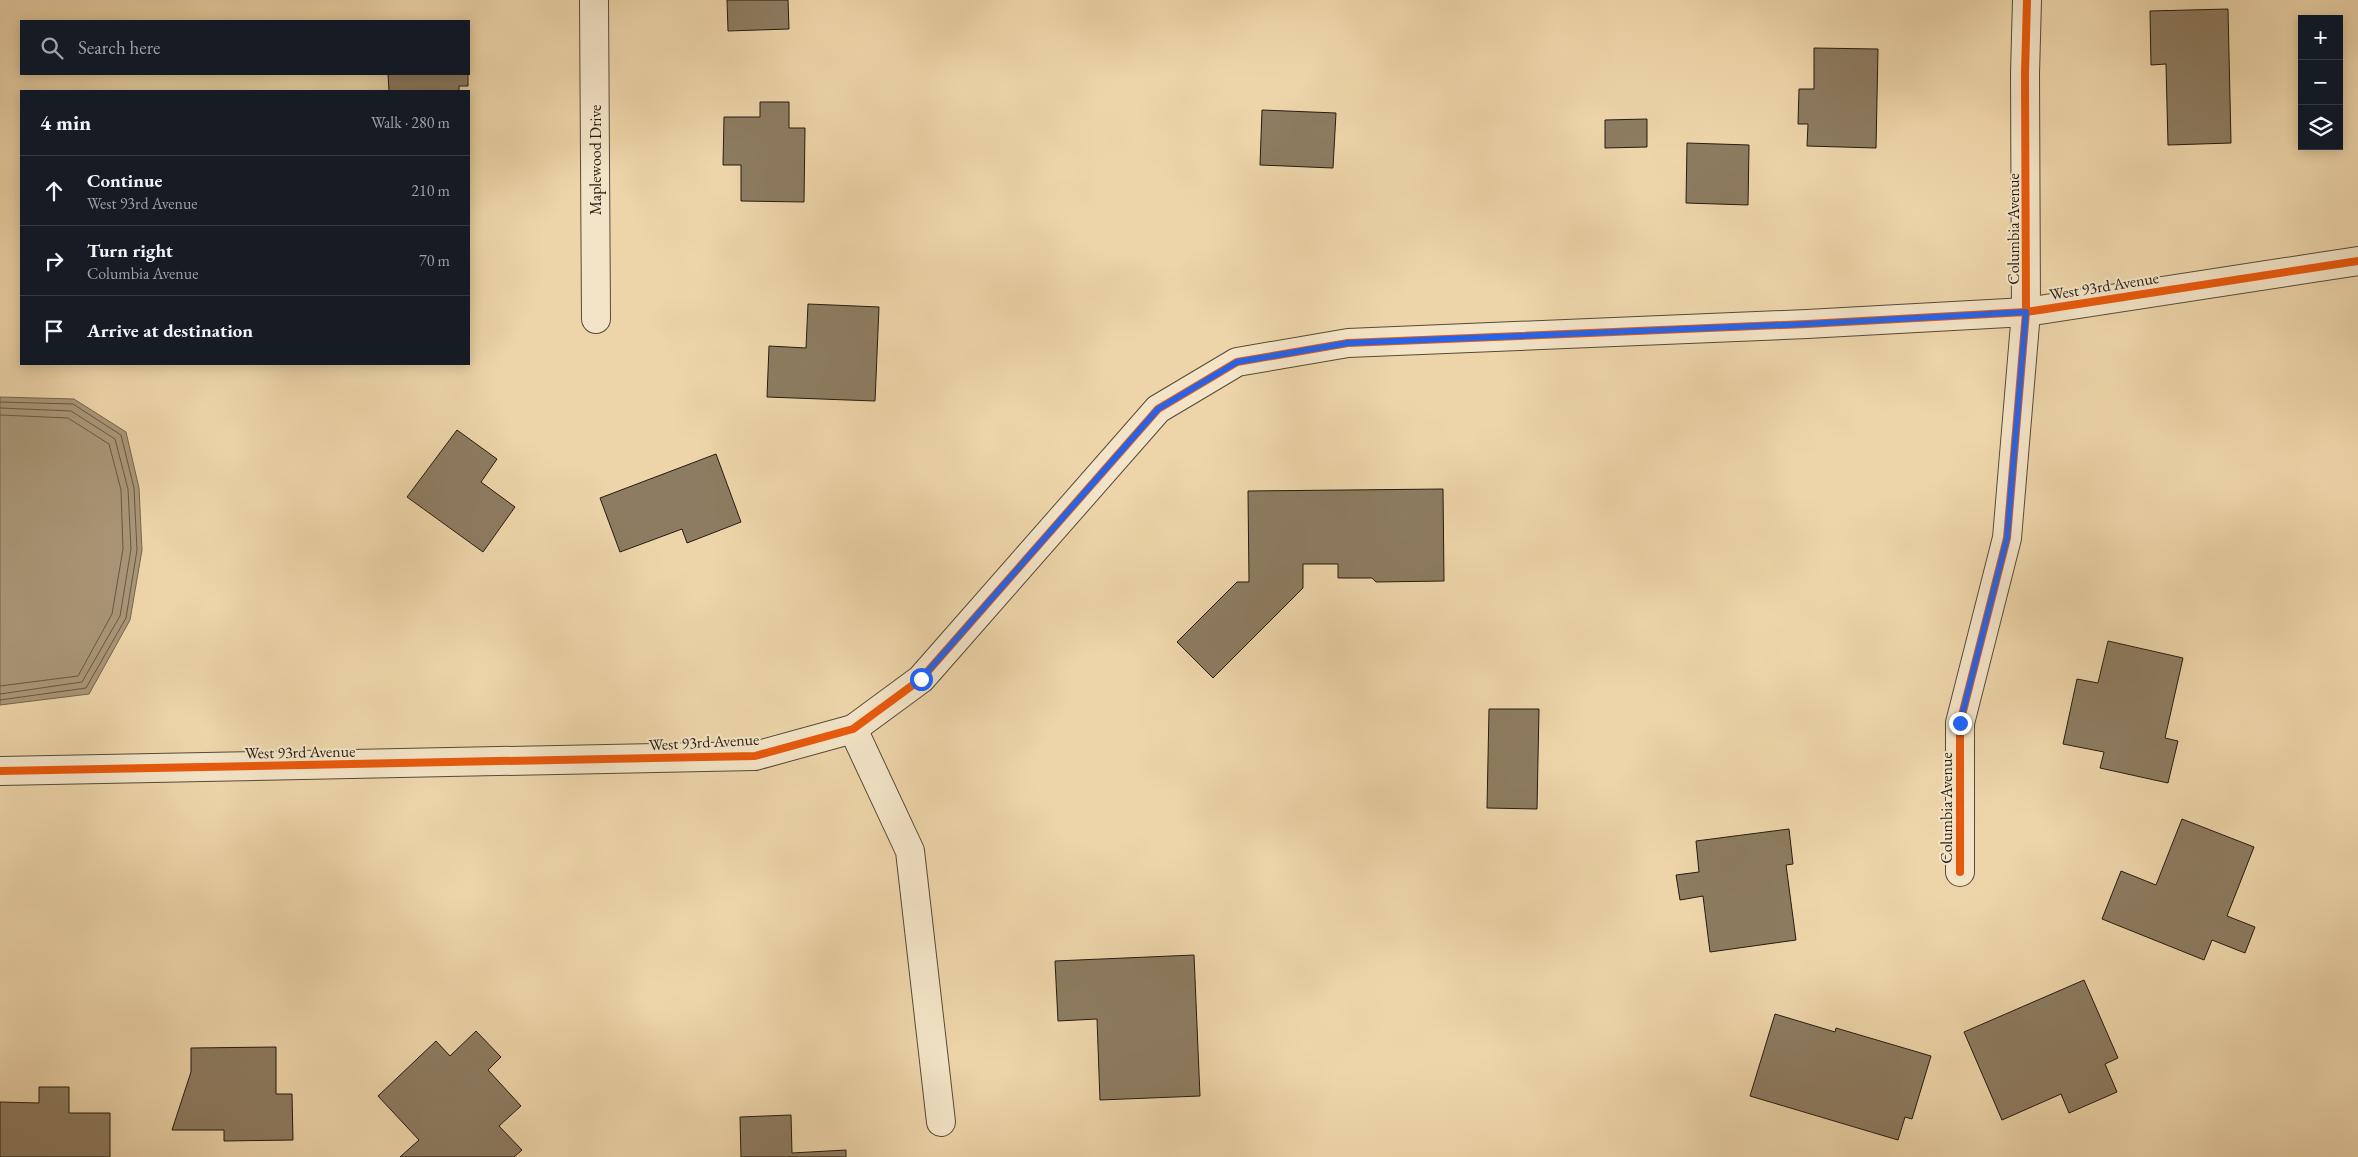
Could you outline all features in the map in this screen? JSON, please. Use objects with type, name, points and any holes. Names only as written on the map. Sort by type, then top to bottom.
[{"type":"street","name":"Maplewood Drive","points":[[594,0],[596,319]]},
{"type":"street","name":"Columbia Avenue","points":[[1960,872],[1960,723],[2007,538],[2026,312],[2026,0]]},
{"type":"street","name":"West 93rd Avenue","points":[[0,772],[755,756],[853,729],[921,679],[1158,409],[1237,362],[1348,343],[1807,324],[2026,312],[2358,261]]},
{"type":"street","points":[[853,729],[910,850],[941,1122]]},
{"type":"water","points":[[0,397],[74,399],[126,432],[139,488],[142,550],[130,620],[89,694],[0,705]]},
{"type":"building","points":[[727,0],[788,0],[789,29],[728,31]]},
{"type":"building","points":[[2228,9],[2231,143],[2168,145],[2166,64],[2151,65],[2150,11]]},
{"type":"building","points":[[1814,48],[1878,49],[1876,148],[1807,146],[1808,124],[1798,124],[1799,89],[1814,89]]},
{"type":"building","points":[[388,75],[468,75],[468,86],[459,86],[459,90],[389,90]]},
{"type":"building","points":[[760,102],[789,102],[789,128],[805,128],[804,202],[741,201],[741,165],[723,165],[724,117],[760,117]]},
{"type":"building","points":[[1262,110],[1336,113],[1333,168],[1260,165]]},
{"type":"building","points":[[1647,119],[1647,147],[1605,148],[1605,120]]},
{"type":"building","points":[[1687,143],[1749,145],[1748,205],[1686,203]]},
{"type":"building","points":[[808,304],[879,307],[875,401],[767,397],[769,346],[806,348]]},
{"type":"building","points":[[457,430],[497,459],[481,482],[515,507],[483,552],[407,497]]},
{"type":"building","points":[[716,454],[741,522],[687,543],[682,529],[620,552],[600,498]]},
{"type":"building","points":[[1443,489],[1444,581],[1376,582],[1372,578],[1338,578],[1338,564],[1303,564],[1303,588],[1213,678],[1177,642],[1237,582],[1249,582],[1248,491]]},
{"type":"building","points":[[2108,641],[2183,658],[2165,738],[2178,741],[2168,783],[2100,768],[2104,752],[2063,744],[2077,679],[2098,683]]},
{"type":"building","points":[[1489,709],[1539,709],[1537,809],[1487,808]]},
{"type":"building","points":[[2182,819],[2254,847],[2227,916],[2255,927],[2245,953],[2212,940],[2204,960],[2102,919],[2121,871],[2156,885]]},
{"type":"building","points":[[1789,829],[1793,864],[1786,865],[1796,940],[1710,952],[1703,896],[1680,900],[1676,875],[1699,872],[1696,841]]},
{"type":"building","points":[[1194,955],[1200,1096],[1100,1100],[1097,1019],[1058,1021],[1055,961]]},
{"type":"building","points":[[2084,980],[2118,1058],[2105,1064],[2117,1092],[2069,1113],[2061,1094],[2002,1120],[1964,1032]]},
{"type":"building","points":[[1775,1014],[1835,1032],[1836,1028],[1931,1056],[1912,1119],[1905,1117],[1898,1140],[1750,1096]]},
{"type":"building","points":[[476,1031],[501,1057],[488,1070],[521,1106],[499,1126],[522,1150],[514,1157],[400,1157],[419,1140],[378,1096],[436,1041],[450,1056]]},
{"type":"building","points":[[276,1047],[276,1094],[292,1094],[293,1140],[224,1141],[224,1130],[172,1130],[191,1072],[191,1048]]},
{"type":"building","points":[[39,1087],[69,1087],[69,1113],[110,1113],[110,1157],[0,1157],[0,1102],[39,1103]]},
{"type":"building","points":[[791,1115],[792,1153],[846,1150],[846,1157],[741,1157],[740,1117]]},
{"type":"cycle path","points":[[1960,872],[1960,723],[2007,538],[2026,312],[2025,74],[2027,0]]},
{"type":"cycle path","points":[[0,771],[755,756],[853,729],[921,679],[1158,409],[1237,362],[1348,343],[1807,324],[2026,312],[2358,261]]},
{"type":"route","points":[[921,679],[1098,475],[1158,409],[1237,362],[1348,343],[1807,324],[2026,312],[2007,538],[1960,723]]}]
